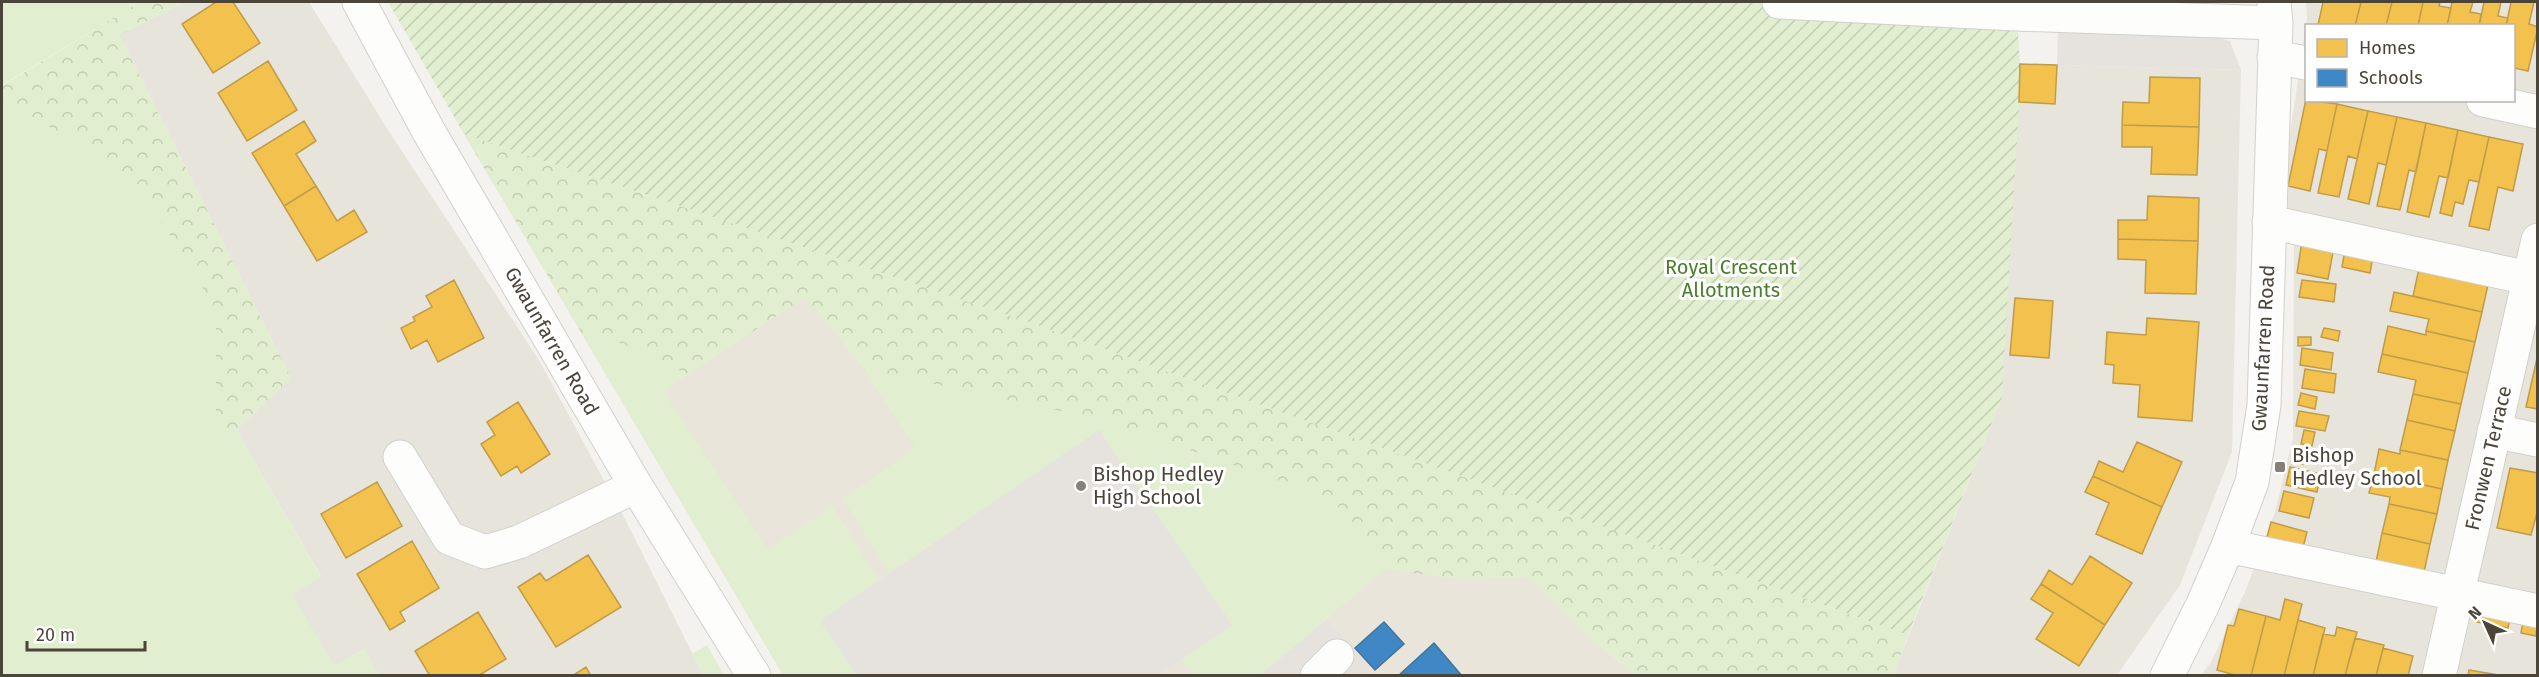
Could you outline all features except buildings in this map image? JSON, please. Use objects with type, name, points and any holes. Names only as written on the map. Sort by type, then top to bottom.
[{"type":"street","name":"Gwaunfarren Road","points":[[359,2],[429,132],[636,486],[754,675]]},
{"type":"street","points":[[1779,2],[2016,14],[2275,12]]},
{"type":"street","name":"Gwaunfarren Road","points":[[2167,675],[2204,604],[2229,546],[2252,482],[2264,405],[2275,12]]},
{"type":"street","points":[[2274,57],[2305,63]]},
{"type":"street","points":[[2492,102],[2538,112]]},
{"type":"street","points":[[2269,222],[2533,279]]},
{"type":"street","name":"Fronwen Terrace","points":[[2439,675],[2494,431],[2533,279],[2538,240]]},
{"type":"street","points":[[2494,431],[2538,441]]},
{"type":"street","points":[[400,457],[449,538],[485,552],[519,542],[636,486]]},
{"type":"street","points":[[2229,546],[2457,596],[2538,611]]},
{"type":"shaded area","points":[[184,2],[309,2],[388,130],[539,360],[628,525],[703,675],[379,675],[364,649],[334,666],[291,594],[321,576],[236,430],[291,378],[119,35]]},
{"type":"shaded area","points":[[2306,2],[2537,2],[2537,675],[2200,676],[2211,662],[2245,592],[2275,512],[2293,438],[2294,236],[2283,182],[2305,31],[2305,102],[2515,102],[2515,24],[2306,24]]},
{"type":"shaded area","points":[[2058,31],[2209,35],[2230,41],[2241,70],[2057,65]]},
{"type":"shaded area","points":[[2020,64],[2241,70],[2232,452],[2180,585],[2117,675],[1905,676],[1894,673],[2002,397]]},
{"type":"shaded area","name":"Bishop Hedley High School","points":[[464,134],[1908,635],[1894,673],[1904,675],[783,675]]},
{"type":"shaded area","points":[[1099,430],[1232,625],[1158,675],[857,675],[820,621]]},
{"type":"shaded area","points":[[1327,619],[1375,670],[1369,676],[1260,676]]},
{"type":"green space","points":[[2,2],[140,2],[2,85]]},
{"type":"green space","points":[[140,2],[184,2],[119,35],[291,378],[236,430],[216,430],[216,309],[135,180],[69,138],[12,106],[2,86]]},
{"type":"green space","name":"Royal Crescent Allotments","points":[[388,2],[2016,2],[2020,64],[2019,102],[2002,397],[1908,635],[1023,320],[464,134]]},
{"type":"green space","points":[[2,86],[12,106],[69,138],[135,180],[216,309],[216,430],[236,430],[321,577],[292,594],[334,666],[364,649],[379,675],[2,675]]},
{"type":"green space","points":[[464,134],[1023,320],[1908,635],[1894,673],[1904,675],[1635,675],[1593,641],[1529,578],[1462,580],[1386,569],[1332,499],[1103,420],[864,369],[805,297],[688,374],[618,342],[584,337]]},
{"type":"green space","points":[[584,337],[618,342],[688,374],[664,392],[768,550],[832,506],[879,580],[820,621],[857,675],[783,675]]},
{"type":"green space","points":[[864,369],[1103,420],[1332,499],[1386,569],[1260,675],[1194,675],[1180,660],[1232,625],[1099,430],[890,573],[843,499],[915,448]]},
{"type":"green space","points":[[707,645],[724,675],[703,675],[692,654]]},
{"type":"place","name":"Bishop Hedley School","points":[[2280,467]]},
{"type":"place","name":"Bishop Hedley High School","points":[[1081,486]]}]
